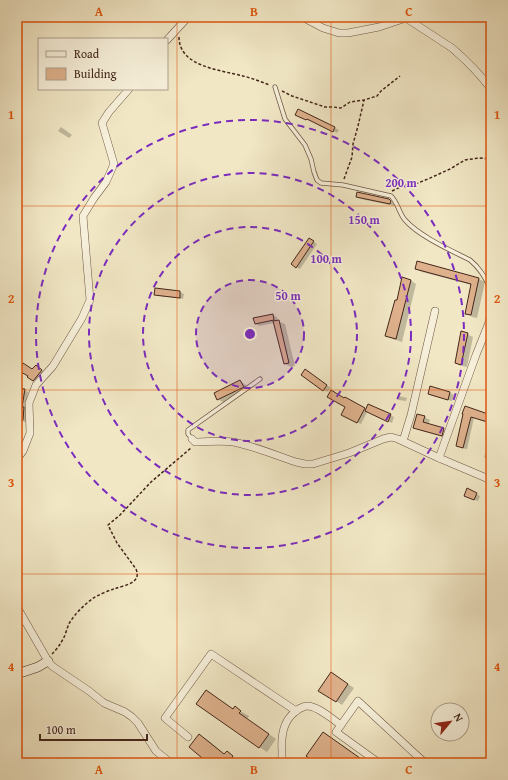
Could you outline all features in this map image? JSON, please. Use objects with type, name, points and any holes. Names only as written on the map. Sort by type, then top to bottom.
[{"type":"street","points":[[168,39],[188,17]]},
{"type":"street","points":[[302,17],[323,28],[339,33],[372,29],[407,18],[456,51],[491,89]]},
{"type":"street","points":[[17,459],[23,451],[30,433],[30,403],[36,385],[53,366],[82,318],[90,300],[83,216],[106,182],[114,164],[102,123],[109,112],[128,90]]},
{"type":"street","points":[[403,442],[411,415],[434,311]]},
{"type":"street","points":[[439,458],[491,315]]},
{"type":"street","points":[[192,439],[195,442],[232,442],[296,462],[313,464],[350,453],[391,437],[491,480]]},
{"type":"street","points":[[17,607],[52,666],[104,703],[125,712],[132,717],[138,723],[156,751],[172,763]]},
{"type":"street","points":[[188,737],[165,718],[211,654],[296,711]]},
{"type":"street","points":[[17,674],[38,667],[48,661]]},
{"type":"street","points":[[379,763],[336,732],[358,700],[425,763]]},
{"type":"street","points":[[284,763],[282,760],[282,735],[287,720],[299,709],[306,706],[312,707],[341,725]]},
{"type":"lane","points":[[274,87],[285,119],[305,145],[311,158],[317,180],[321,183],[343,185],[391,196],[406,222],[423,235],[470,260],[481,272],[491,290]]},
{"type":"lane","points":[[192,439],[188,434],[188,430],[260,379]]},
{"type":"path","points":[[178,36],[178,44],[185,55],[205,67],[251,78],[325,108],[341,108],[350,102],[377,96],[400,76]]},
{"type":"path","points":[[343,185],[352,157],[353,144],[364,100]]},
{"type":"path","points":[[384,194],[405,185],[413,185],[450,170],[466,160],[479,158],[491,159]]},
{"type":"path","points":[[48,661],[63,640],[70,622],[81,609],[97,596],[128,585],[137,576],[136,569],[117,543],[108,525],[120,515],[151,482],[184,453],[201,442]]},
{"type":"building","points":[[298,109],[335,127],[333,132],[307,119],[306,120],[295,115]]},
{"type":"building","points":[[357,192],[389,199],[391,201],[390,204],[356,197]]},
{"type":"building","points":[[309,238],[314,241],[296,268],[291,264]]},
{"type":"building","points":[[417,261],[479,278],[471,315],[465,314],[471,284],[415,269]]},
{"type":"building","points":[[402,277],[411,280],[396,339],[385,336],[395,300],[397,300]]},
{"type":"building","points":[[155,288],[180,291],[180,298],[154,295]]},
{"type":"building","points":[[273,314],[274,320],[255,324],[253,318]]},
{"type":"building","points":[[279,320],[289,363],[284,364],[273,321]]},
{"type":"building","points":[[461,331],[468,333],[461,365],[455,363]]},
{"type":"building","points":[[23,363],[32,369],[36,365],[42,370],[33,381],[19,371]]},
{"type":"building","points":[[305,369],[327,385],[323,391],[301,375]]},
{"type":"building","points":[[240,380],[244,387],[217,400],[214,393]]},
{"type":"building","points":[[430,386],[450,392],[448,400],[428,394]]},
{"type":"building","points":[[17,388],[25,389],[22,407],[24,407],[23,420],[17,420]]},
{"type":"building","points":[[331,390],[365,408],[357,423],[341,415],[345,407],[327,397]]},
{"type":"building","points":[[368,404],[391,414],[388,422],[365,411]]},
{"type":"building","points":[[465,406],[491,415],[491,423],[471,417],[463,448],[456,446]]},
{"type":"building","points":[[417,414],[425,416],[423,422],[444,428],[442,436],[413,428]]},
{"type":"building","points":[[467,488],[477,493],[474,500],[464,496]]},
{"type":"building","points":[[331,672],[348,684],[336,702],[318,691]]},
{"type":"building","points":[[206,690],[233,709],[235,706],[241,711],[239,713],[269,734],[259,748],[196,704]]},
{"type":"building","points":[[323,732],[367,763],[316,763],[306,756]]},
{"type":"building","points":[[199,734],[224,754],[227,751],[233,756],[231,759],[236,763],[208,763],[189,747]]}]
